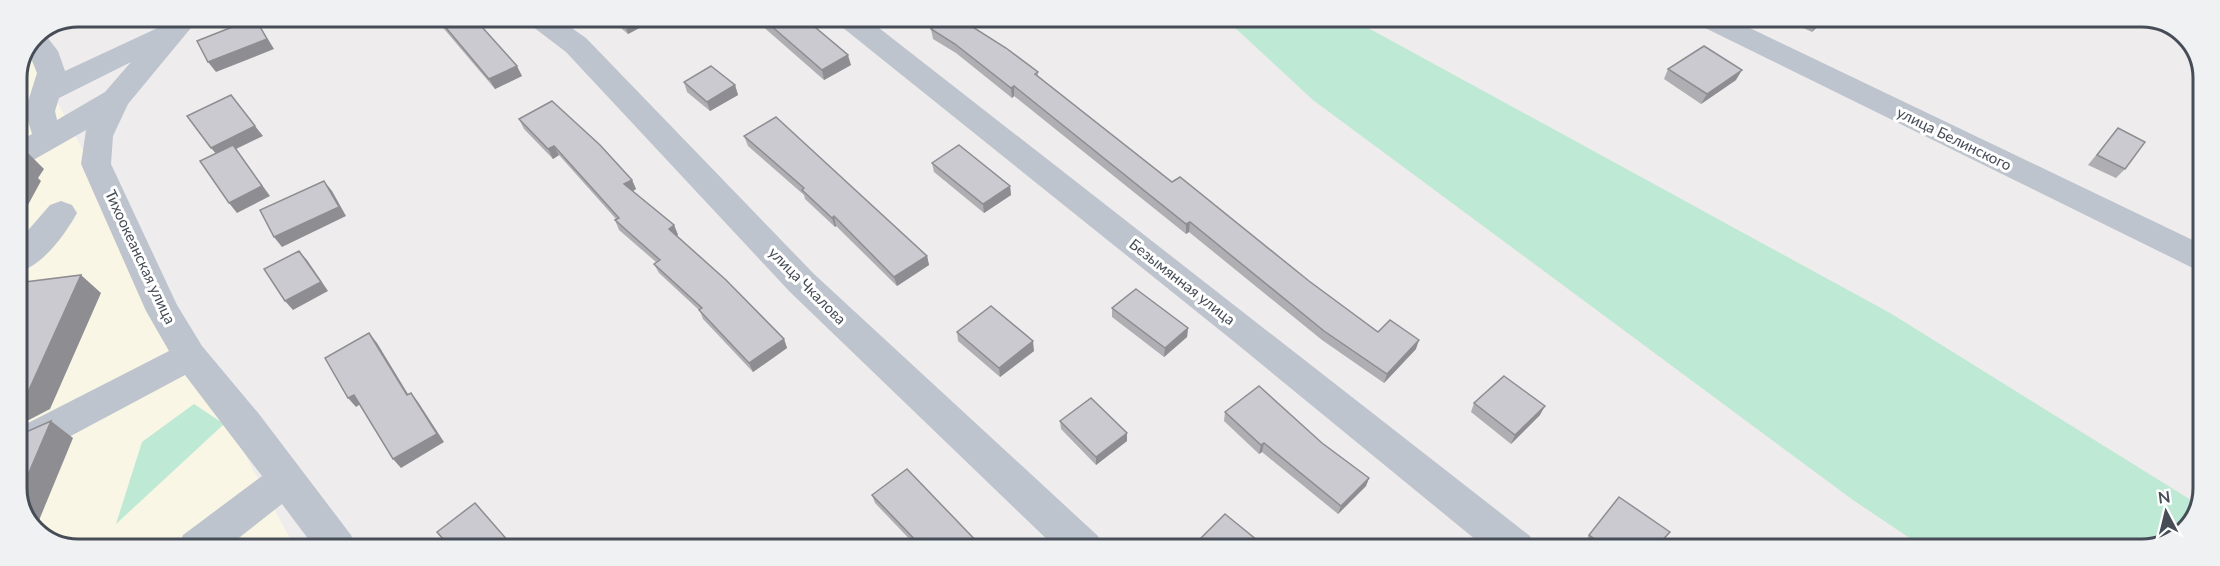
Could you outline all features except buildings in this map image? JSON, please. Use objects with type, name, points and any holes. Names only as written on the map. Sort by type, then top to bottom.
[{"type":"street","points":[[35,102],[172,27]]},
{"type":"street","name":"Тихоокеанская улица","points":[[177,27],[115,99],[98,136],[96,164],[163,311],[190,356],[246,425],[330,539]]},
{"type":"street","name":"улица Чкалова","points":[[552,27],[576,45],[802,283],[1073,539]]},
{"type":"street","name":"Безымянная улица","points":[[860,27],[1244,330],[1504,539]]},
{"type":"street","name":"улица Белинского","points":[[1724,27],[2193,255]]},
{"type":"street","points":[[35,102],[51,73],[44,51],[39,46]]},
{"type":"street","points":[[27,150],[115,99]]},
{"type":"street","points":[[35,102],[48,140]]},
{"type":"street","points":[[27,253],[61,213]]},
{"type":"street","points":[[39,435],[190,356]]},
{"type":"street","points":[[209,539],[285,480]]},
{"type":"shaded area","points":[[33,56],[290,539],[68,538],[44,526],[31,507],[27,491],[27,78]]},
{"type":"green space","points":[[1234,27],[1366,27],[1890,313],[2191,500],[2186,513],[2170,530],[2152,538],[2142,539],[1911,539],[1853,500],[1313,100]]},
{"type":"green space","points":[[194,404],[224,424],[116,524],[142,442]]}]
